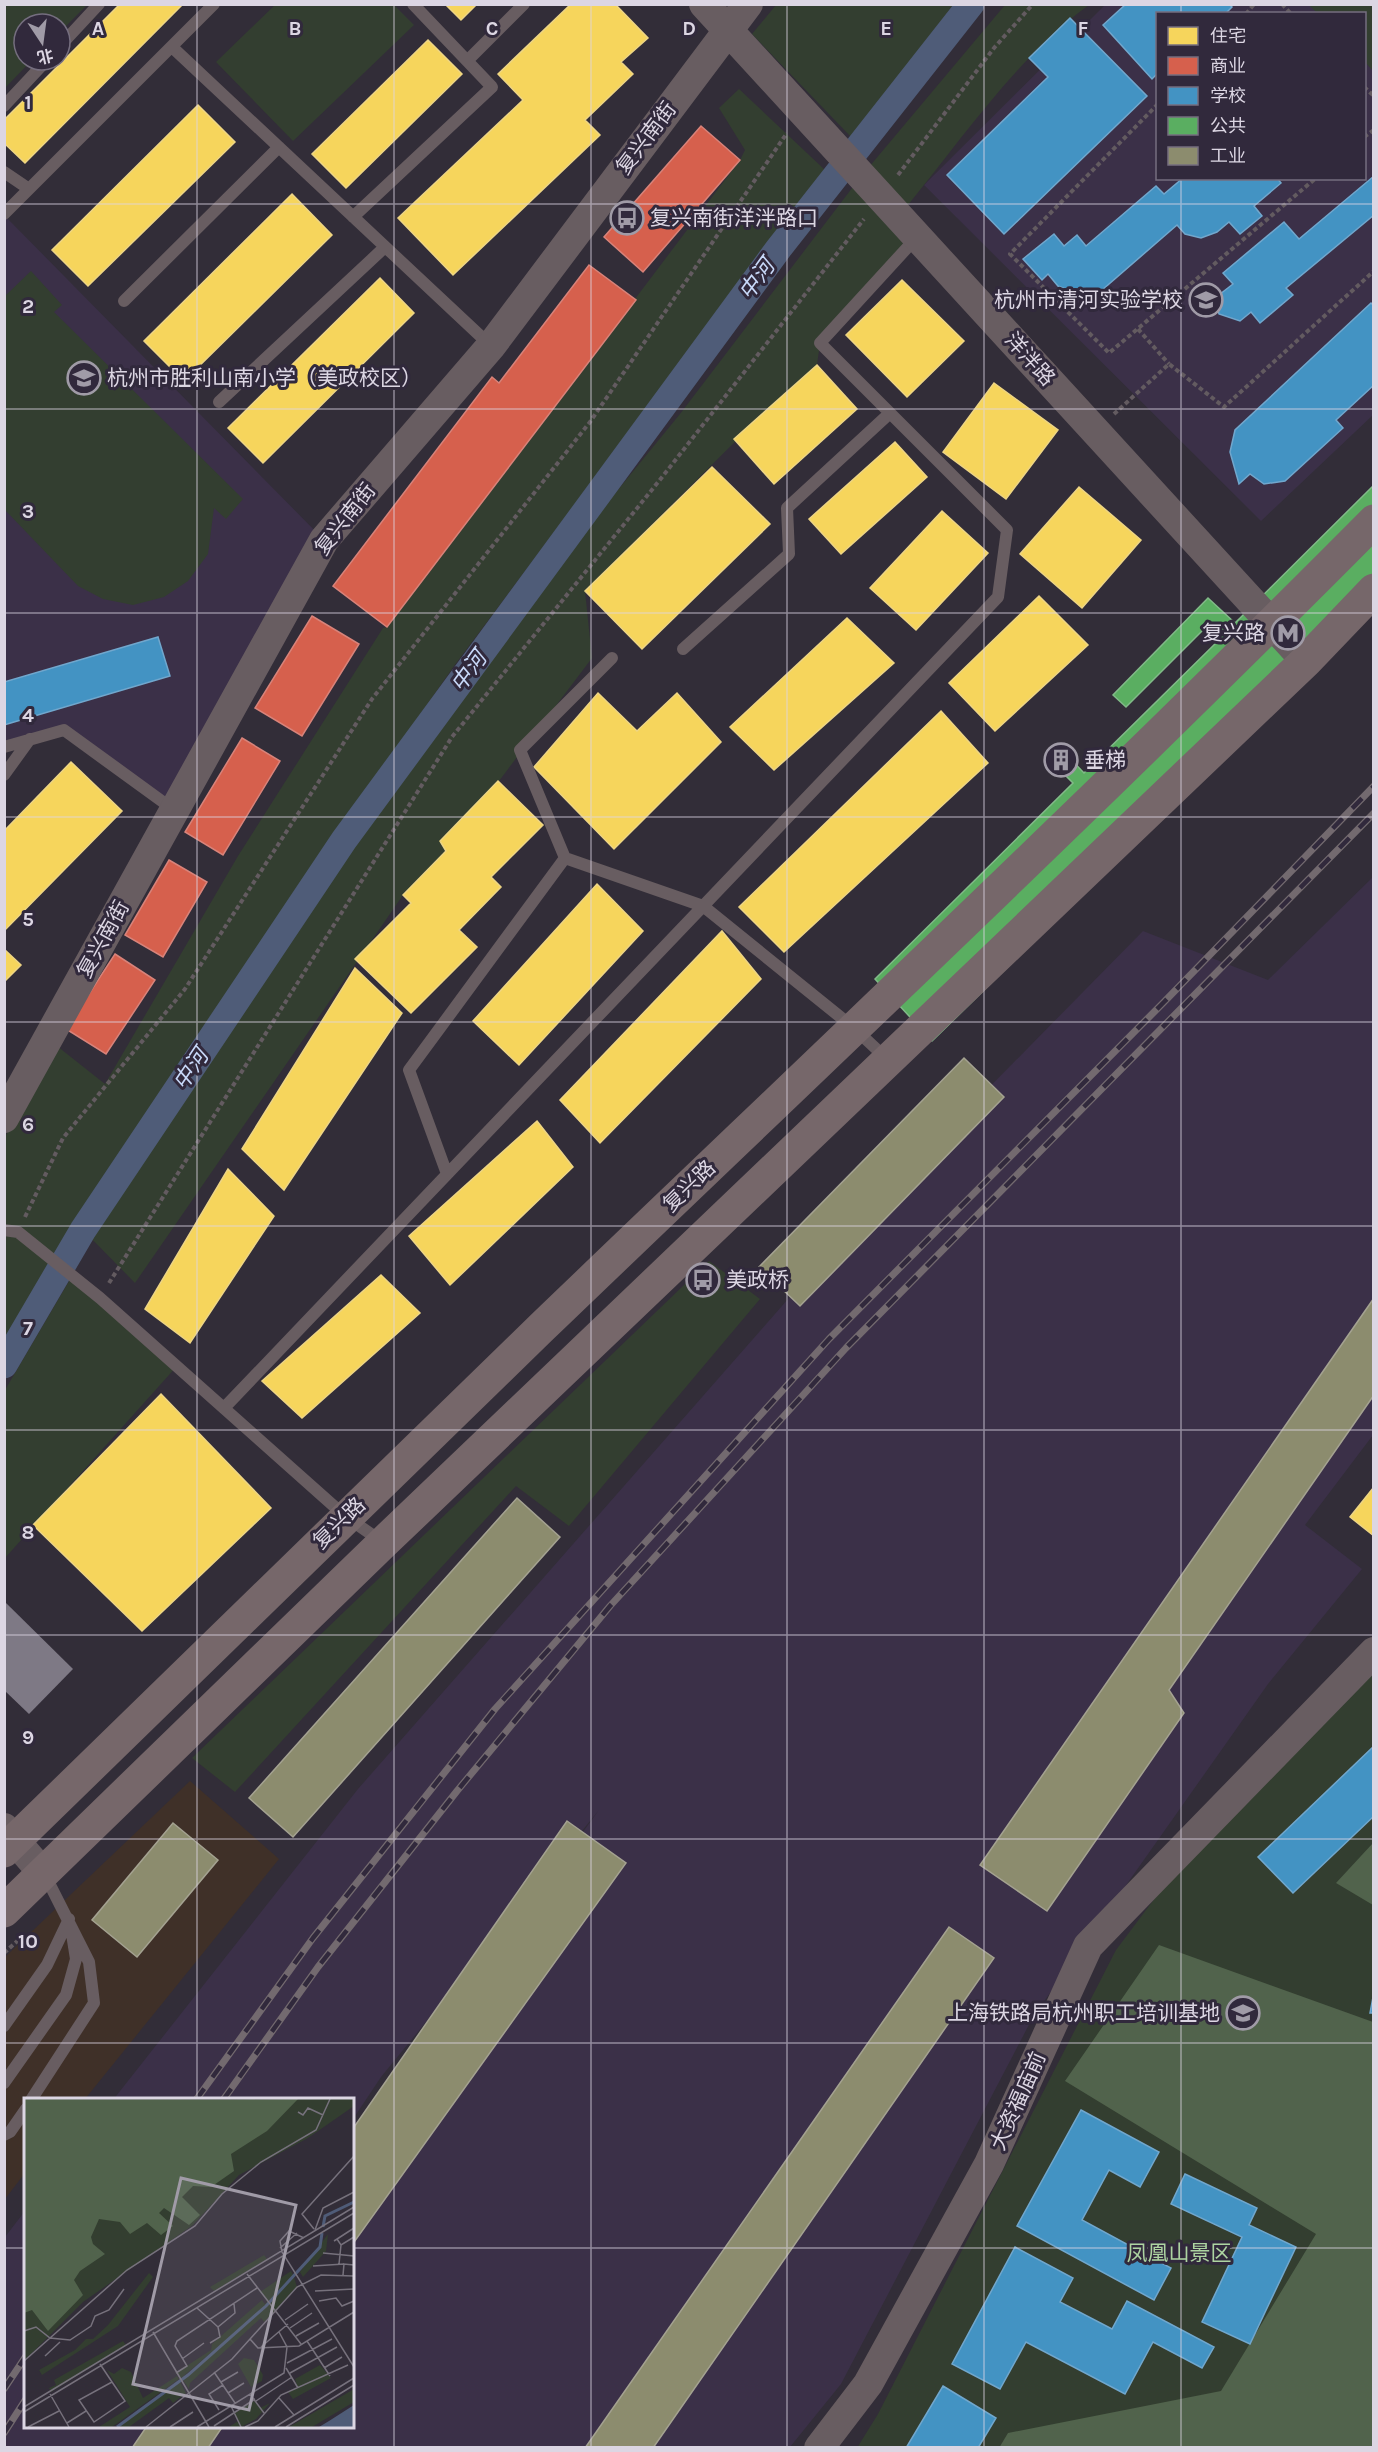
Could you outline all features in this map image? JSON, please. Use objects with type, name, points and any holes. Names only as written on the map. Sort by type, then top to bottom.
[{"type":"main road","name":"复兴路","points":[[8,1840],[855,1028],[1272,624],[1374,521]]},
{"type":"main road","points":[[4,1911],[383,1543],[1306,661],[1374,590]]},
{"type":"street","name":"洋泮路","points":[[704,4],[1306,661]]},
{"type":"street","name":"复兴南街","points":[[4,1118],[324,540],[491,346],[748,4]]},
{"type":"street","name":"大资福庙前","points":[[819,2448],[868,2384],[989,2164],[1088,1946],[1374,1652]]},
{"type":"street","points":[[8,1840],[43,1873]]},
{"type":"lane","points":[[72,33],[99,4]]},
{"type":"lane","points":[[4,214],[214,4]]},
{"type":"lane","points":[[353,217],[492,87],[413,4]]},
{"type":"lane","points":[[467,61],[524,4]]},
{"type":"lane","points":[[172,47],[491,346]]},
{"type":"lane","points":[[4,105],[36,72]]},
{"type":"lane","points":[[124,301],[279,147]]},
{"type":"lane","points":[[4,172],[29,189]]},
{"type":"lane","points":[[224,1408],[998,597],[1007,530],[820,343],[918,236]]},
{"type":"lane","points":[[219,402],[385,247]]},
{"type":"lane","points":[[683,649],[789,554],[787,508],[890,413]]},
{"type":"lane","points":[[612,658],[520,750],[565,858],[703,906],[855,1028],[889,1060]]},
{"type":"lane","points":[[4,747],[64,730],[174,810]]},
{"type":"lane","points":[[4,775],[30,739]]},
{"type":"lane","points":[[447,1174],[409,1070],[565,858]]},
{"type":"lane","points":[[4,1230],[18,1232],[100,1298],[345,1516],[383,1543]]},
{"type":"lane","points":[[32,2098],[94,2003],[89,1962],[69,1919],[43,1873]]},
{"type":"lane","points":[[4,2026],[48,1965],[69,1919]]},
{"type":"lane","points":[[4,2083],[66,1995],[75,1959],[69,1919]]},
{"type":"lane","points":[[4,2135],[10,2132],[24,2112]]},
{"type":"path","points":[[100,1298],[452,737],[659,481],[882,197],[994,48],[1034,4]]},
{"type":"path","points":[[1156,106],[1010,254],[1109,353],[1314,180]]},
{"type":"path","points":[[18,1232],[63,1138],[185,989],[372,699],[590,422],[803,110]]},
{"type":"path","points":[[1138,329],[1170,364],[1224,407],[1374,271]]},
{"type":"path","points":[[1095,430],[1170,364]]},
{"type":"shaded area","name":"杭州市清河实验学校","points":[[1105,5],[1373,5],[1373,415],[1261,521],[924,185]]},
{"type":"shaded area","name":"杭州市胜利山南小学（美政校区）","points":[[4,215],[324,540],[174,810],[64,730],[5,747]]},
{"type":"shaded area","points":[[1373,877],[1373,1435],[1305,1525],[1362,1569],[1268,1684],[1033,2017],[841,2384],[790,2447],[133,2447],[148,2428],[354,2428],[354,2146],[599,1810],[381,2077],[354,2118],[354,2098],[115,2098],[358,1789],[847,1232],[1143,931],[1268,980]]},
{"type":"shaded area","points":[[190,1781],[279,1859],[86,2098],[24,2098],[24,2174],[5,2199],[5,1957]]},
{"type":"shaded area","points":[[24,2212],[24,2428],[145,2428],[132,2447],[5,2447],[5,2237]]},
{"type":"green space","points":[[5,4],[87,5],[72,20],[72,12],[12,12],[12,72],[20,72],[5,88]]},
{"type":"green space","points":[[276,4],[394,5],[414,25],[293,141],[216,62]]},
{"type":"green space","points":[[776,5],[953,5],[853,139],[752,34]]},
{"type":"green space","points":[[1005,5],[1089,5],[1039,47],[1016,72],[908,205],[869,167]]},
{"type":"green space","points":[[1309,5],[1373,5],[1373,71],[1366,63],[1366,12],[1316,12]]},
{"type":"green space","points":[[739,89],[825,170],[454,666],[269,931],[62,1243],[5,1342],[5,1137],[57,1046],[105,1084],[238,856],[383,628],[387,627],[740,160],[745,150],[719,108]]},
{"type":"green space","points":[[862,175],[918,236],[820,343],[817,365],[765,412],[585,591],[592,658],[446,851],[403,895],[135,1283],[83,1230],[245,988],[455,689],[680,414]]},
{"type":"green space","points":[[31,271],[62,305],[54,312],[243,499],[226,519],[214,508],[208,554],[188,581],[164,597],[133,605],[103,599],[78,586],[5,510],[5,296]]},
{"type":"green space","points":[[709,1261],[760,1299],[569,1526],[516,1486],[235,1792],[192,1758]]},
{"type":"green space","points":[[72,1276],[177,1366],[5,1558],[5,1390]]},
{"type":"green space","name":"凤凰山景区","points":[[1373,1647],[1373,2447],[857,2448],[878,2414],[1116,1950],[1206,1830]]},
{"type":"green space","points":[[1373,1843],[1373,1905],[1336,1883]]},
{"type":"green space","points":[[1159,1945],[1373,2022],[1373,2447],[999,2448],[1008,2433],[1221,2391],[1316,2234],[1065,2081]]},
{"type":"building: 住宅","points":[[120,4],[183,4],[25,163],[4,143],[4,120],[52,72],[72,72],[72,52]]},
{"type":"building: 住宅","points":[[445,4],[477,4],[461,20]]},
{"type":"building: 住宅","points":[[571,4],[615,4],[648,38],[621,62],[633,74],[585,120],[600,135],[453,275],[398,218],[523,100],[498,74]]},
{"type":"building: 住宅","points":[[428,40],[462,74],[346,188],[312,154]]},
{"type":"building: 住宅","points":[[198,105],[235,142],[88,286],[52,250]]},
{"type":"building: 住宅","points":[[292,194],[332,235],[184,381],[144,341]]},
{"type":"building: 住宅","points":[[380,278],[414,313],[263,463],[228,428]]},
{"type":"building: 住宅","points":[[902,280],[964,341],[907,397],[846,335]]},
{"type":"building: 住宅","points":[[817,365],[857,409],[774,484],[734,439]]},
{"type":"building: 住宅","points":[[994,383],[1058,430],[1006,499],[943,452]]},
{"type":"building: 住宅","points":[[895,442],[927,477],[841,554],[809,519]]},
{"type":"building: 住宅","points":[[712,467],[770,524],[642,649],[585,591]]},
{"type":"building: 住宅","points":[[1079,487],[1141,540],[1082,608],[1020,554]]},
{"type":"building: 住宅","points":[[942,511],[988,553],[916,630],[870,588]]},
{"type":"building: 住宅","points":[[1039,596],[1088,645],[995,731],[949,683]]},
{"type":"building: 住宅","points":[[847,618],[894,663],[774,770],[730,727]]},
{"type":"building: 住宅","points":[[598,693],[637,731],[677,693],[721,742],[614,849],[534,767]]},
{"type":"building: 住宅","points":[[941,711],[988,763],[784,952],[739,907]]},
{"type":"building: 住宅","points":[[71,762],[122,811],[4,931],[4,831]]},
{"type":"building: 住宅","points":[[498,781],[543,825],[491,877],[501,887],[459,930],[477,947],[411,1013],[355,959],[411,903],[403,895],[446,851],[440,841]]},
{"type":"building: 住宅","points":[[597,884],[643,931],[519,1065],[473,1021]]},
{"type":"building: 住宅","points":[[722,931],[761,979],[600,1143],[560,1100]]},
{"type":"building: 住宅","points":[[4,949],[21,965],[4,982]]},
{"type":"building: 住宅","points":[[355,968],[402,1013],[284,1190],[242,1149]]},
{"type":"building: 住宅","points":[[537,1121],[573,1167],[450,1285],[409,1236]]},
{"type":"building: 住宅","points":[[228,1169],[274,1216],[190,1343],[145,1309]]},
{"type":"building: 住宅","points":[[381,1275],[420,1313],[302,1418],[262,1381]]},
{"type":"building: 住宅","points":[[161,1394],[271,1508],[142,1631],[33,1525]]},
{"type":"building: 住宅","points":[[1374,1487],[1374,1536],[1350,1517]]},
{"type":"building: 商业","points":[[701,126],[740,160],[643,272],[604,237]]},
{"type":"building: 商业","points":[[589,265],[636,300],[387,627],[333,586],[492,377],[499,383]]},
{"type":"building: 商业","points":[[312,616],[359,644],[302,736],[255,708]]},
{"type":"building: 商业","points":[[242,738],[280,761],[223,855],[185,832]]},
{"type":"building: 商业","points":[[169,860],[207,882],[163,957],[125,935]]},
{"type":"building: 商业","points":[[115,954],[155,980],[106,1054],[66,1029]]},
{"type":"building: 学校","points":[[1126,4],[1229,4],[1232,7],[1227,12],[1156,12],[1156,75],[1152,79],[1103,25]]},
{"type":"building: 学校","points":[[1070,18],[1147,96],[1004,234],[947,175],[1048,77],[1029,58]]},
{"type":"building: 学校","points":[[1374,176],[1374,215],[1286,288],[1293,295],[1260,323],[1251,312],[1240,321],[1219,314],[1215,298],[1233,284],[1223,273],[1284,222],[1299,239]]},
{"type":"building: 学校","points":[[1181,180],[1279,180],[1281,183],[1254,206],[1262,216],[1240,234],[1229,222],[1217,232],[1201,238],[1185,234],[1177,225],[1094,297],[1085,288],[1073,292],[1058,286],[1048,274],[1042,280],[1023,259],[1054,234],[1064,246],[1077,235],[1086,246],[1156,186],[1164,194]]},
{"type":"building: 学校","points":[[1371,303],[1374,306],[1374,385],[1336,420],[1343,428],[1285,481],[1264,484],[1250,474],[1239,484],[1230,452],[1235,430]]},
{"type":"building: 学校","points":[[158,637],[170,676],[4,725],[4,682]]},
{"type":"building: 学校","points":[[1374,1746],[1374,1816],[1293,1893],[1258,1857]]},
{"type":"building: 学校","points":[[1374,1992],[1374,2013],[1370,2013]]},
{"type":"building: 学校","points":[[1081,2110],[1159,2152],[1140,2187],[1109,2170],[1082,2220],[1171,2268],[1154,2300],[1017,2226]]},
{"type":"building: 学校","points":[[1185,2174],[1257,2208],[1249,2225],[1296,2247],[1250,2344],[1202,2322],[1242,2237],[1171,2204]]},
{"type":"building: 学校","points":[[1015,2247],[1073,2278],[1060,2302],[1112,2329],[1127,2301],[1214,2347],[1202,2368],[1153,2342],[1125,2394],[1026,2342],[1000,2389],[952,2364]]},
{"type":"building: 学校","points":[[943,2386],[996,2418],[978,2448],[906,2448]]},
{"type":"building: 公共","name":"复兴路","points":[[1374,485],[1374,608],[932,1041],[875,979],[1073,783],[1051,761],[1061,749],[1084,773],[1221,638],[1208,625],[1126,707],[1113,695],[1208,598],[1235,623]]},
{"type":"building: 公共","name":"垂梯","points":[[1061,749],[1071,760],[1061,772],[1051,761]]},
{"type":"building: 工业","points":[[964,1058],[1004,1097],[800,1306],[759,1267]]},
{"type":"building: 工业","points":[[1374,1298],[1374,1395],[1169,1690],[1184,1713],[1047,1911],[980,1865]]},
{"type":"building: 工业","points":[[517,1498],[560,1537],[293,1837],[249,1798]]},
{"type":"building: 工业","points":[[567,1821],[626,1863],[354,2242],[354,2127]]},
{"type":"building: 工业","points":[[173,1823],[218,1860],[137,1957],[92,1920]]},
{"type":"building: 工业","points":[[949,1927],[994,1958],[653,2448],[585,2448]]},
{"type":"building: 工业","points":[[146,2428],[222,2428],[208,2448],[132,2448]]},
{"type":"building: 其他","points":[[4,1601],[73,1669],[29,1714],[4,1690]]},
{"type":"waterway","name":"中河","points":[[4,1365],[83,1230],[344,840],[779,248],[971,4]]},
{"type":"railway","points":[[197,2098],[313,1938],[495,1709],[829,1339],[1164,1002],[1374,786]]},
{"type":"railway","points":[[224,2098],[318,1967],[457,1791],[610,1606],[846,1348],[1374,813]]},
{"type":"railway","points":[[4,2389],[24,2359]]},
{"type":"railway","points":[[4,2433],[24,2402]]},
{"type":"place","name":"复兴南街洋泮路口","points":[[627,218]]},
{"type":"place","name":"杭州市清河实验学校","points":[[1206,300]]},
{"type":"place","name":"杭州市胜利山南小学（美政校区）","points":[[84,378]]},
{"type":"place","name":"复兴路","points":[[1288,633]]},
{"type":"place","name":"垂梯","points":[[1061,760]]},
{"type":"place","name":"美政桥","points":[[703,1280]]},
{"type":"place","name":"上海铁路局杭州职工培训基地","points":[[1243,2013]]}]
